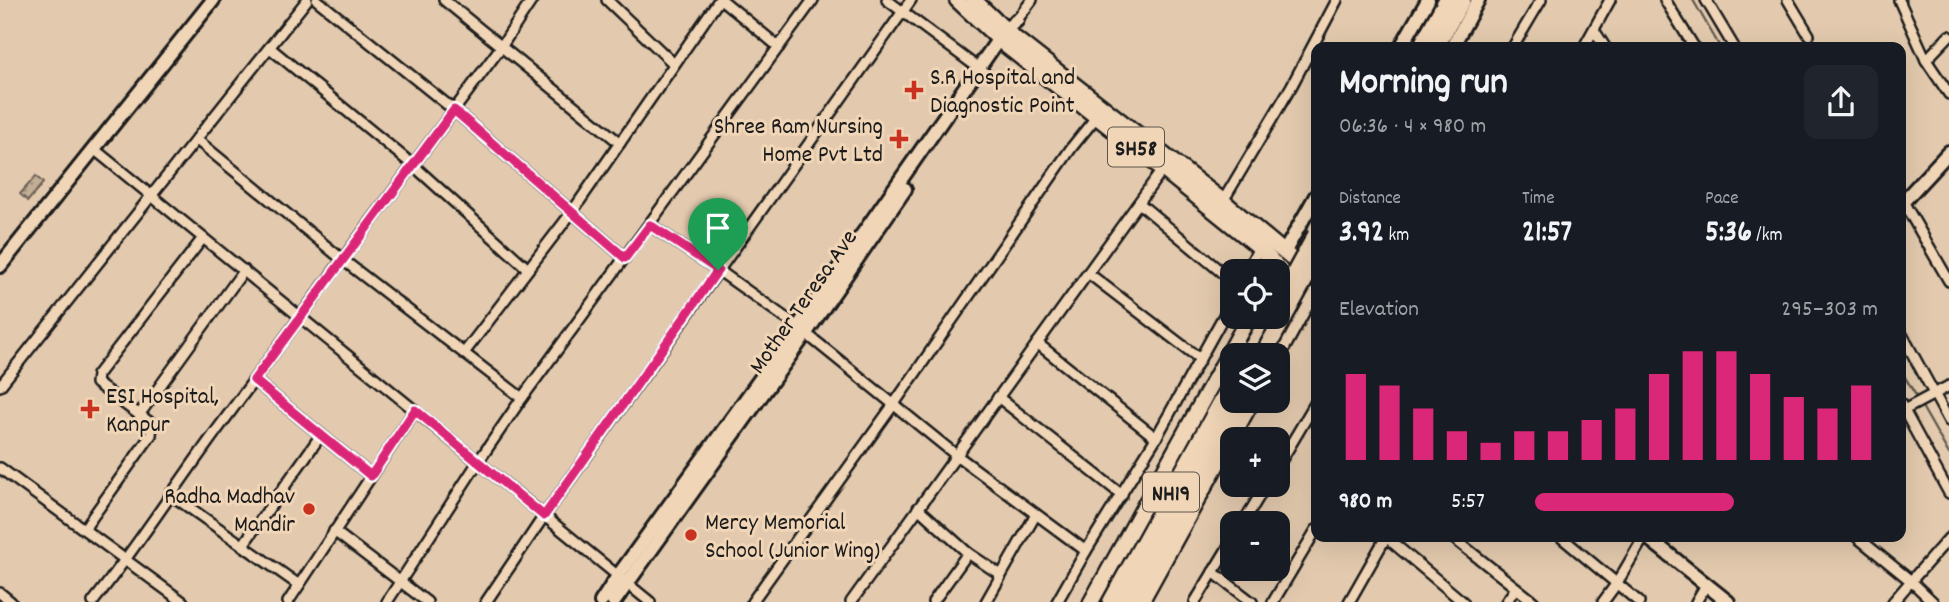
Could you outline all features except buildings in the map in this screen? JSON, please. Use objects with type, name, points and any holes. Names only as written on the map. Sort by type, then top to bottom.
[{"type":"highway","points":[[1424,42],[1447,0]]},
{"type":"highway","points":[[1438,42],[1462,0]]},
{"type":"highway","points":[[1290,282],[1311,244]]},
{"type":"highway","points":[[1270,343],[1311,268]]},
{"type":"highway","name":"NH19","points":[[1111,602],[1220,405]]},
{"type":"highway","name":"NH19","points":[[1125,602],[1230,413]]},
{"type":"main road","name":"SH58","points":[[957,0],[1167,164],[1259,247],[1269,259]]},
{"type":"main road","name":"SH58","points":[[974,0],[1005,38],[1097,116],[1223,201],[1311,274]]},
{"type":"main road","points":[[1281,259],[1285,251]]},
{"type":"main road","name":"SH58","points":[[1290,281],[1311,300]]},
{"type":"main road","points":[[1286,343],[1311,303]]},
{"type":"main road","points":[[1091,602],[1242,329]]},
{"type":"main road","points":[[1142,602],[1245,413]]},
{"type":"street","points":[[0,266],[213,0]]},
{"type":"street","points":[[0,386],[307,0]]},
{"type":"street","points":[[317,0],[454,110],[625,258]]},
{"type":"street","points":[[444,0],[620,143]]},
{"type":"street","points":[[93,602],[127,560],[170,494],[501,47],[532,0]]},
{"type":"street","points":[[607,0],[674,64]]},
{"type":"street","points":[[464,353],[572,212],[721,0],[779,47]]},
{"type":"street","points":[[387,602],[522,398],[813,0]]},
{"type":"street","points":[[887,0],[982,71]]},
{"type":"street","points":[[486,602],[544,516],[911,0]]},
{"type":"street","points":[[601,602],[622,579],[802,330],[1032,0]]},
{"type":"street","points":[[1315,42],[1337,0]]},
{"type":"street","points":[[1404,42],[1428,0]]},
{"type":"street","points":[[1455,42],[1478,0]]},
{"type":"street","points":[[1516,42],[1541,0]]},
{"type":"street","points":[[1587,42],[1610,0]]},
{"type":"street","points":[[1665,0],[1691,42]]},
{"type":"street","points":[[1706,0],[1731,42]]},
{"type":"street","points":[[1788,0],[1809,35]]},
{"type":"street","points":[[1899,0],[1926,60],[1949,94]]},
{"type":"street","points":[[1594,30],[1602,42]]},
{"type":"street","points":[[1926,60],[1949,36]]},
{"type":"street","points":[[270,47],[413,165],[528,269]]},
{"type":"street","points":[[1223,201],[1311,50]]},
{"type":"street","points":[[752,602],[1097,116]]},
{"type":"street","points":[[197,140],[343,260],[522,398]]},
{"type":"street","points":[[94,149],[650,602]]},
{"type":"street","points":[[1906,196],[1949,152]]},
{"type":"street","points":[[851,602],[1167,164]]},
{"type":"street","points":[[1139,203],[1220,271]]},
{"type":"street","points":[[1285,251],[1311,205]]},
{"type":"street","points":[[1906,209],[1949,281]]},
{"type":"street","points":[[650,225],[802,330],[956,455],[1086,551]]},
{"type":"street","points":[[85,528],[151,435],[152,424],[96,383],[97,375],[203,238]]},
{"type":"street","points":[[1253,259],[1259,247]]},
{"type":"street","points":[[139,415],[244,270]]},
{"type":"street","points":[[1088,273],[1200,359]]},
{"type":"street","points":[[1057,602],[1156,438],[1220,323]]},
{"type":"street","points":[[1037,343],[1156,438]]},
{"type":"street","points":[[1906,344],[1931,396],[1949,421]]},
{"type":"street","points":[[254,380],[371,476]]},
{"type":"street","points":[[1906,407],[1949,386]]},
{"type":"street","points":[[998,397],[1122,495]]},
{"type":"street","points":[[1906,409],[1949,493]]},
{"type":"street","points":[[288,602],[415,410]]},
{"type":"street","points":[[1290,446],[1311,410]]},
{"type":"street","points":[[243,545],[321,435]]},
{"type":"street","points":[[0,468],[183,602]]},
{"type":"street","points":[[170,494],[299,585]]},
{"type":"street","points":[[918,508],[968,553],[1001,575]]},
{"type":"street","points":[[986,602],[1036,514]]},
{"type":"street","points":[[334,531],[427,602]]},
{"type":"street","points":[[1273,602],[1311,538]]},
{"type":"street","points":[[1893,602],[1949,538]]},
{"type":"street","points":[[1353,600],[1383,542]]},
{"type":"street","points":[[1392,542],[1463,602]]},
{"type":"street","points":[[1458,542],[1534,602]]},
{"type":"street","points":[[1566,542],[1639,602]]},
{"type":"street","points":[[1603,602],[1643,542]]},
{"type":"street","points":[[1652,542],[1728,602]]},
{"type":"street","points":[[1863,542],[1933,602]]},
{"type":"street","points":[[933,602],[968,553]]},
{"type":"street","points":[[1195,602],[1220,561]]},
{"type":"street","points":[[1213,572],[1252,602]]},
{"type":"street","points":[[614,602],[622,579]]},
{"type":"street","points":[[1696,602],[1706,585]]},
{"type":"street","points":[[1506,602],[1516,588]]},
{"type":"street","points":[[0,593],[12,602]]},
{"type":"shaded area","points":[[36,176],[43,183],[28,201],[20,194]]},
{"type":"waterway","points":[[1693,0],[1717,42]]},
{"type":"waterway","points":[[1906,379],[1918,399]]},
{"type":"waterway","points":[[1921,405],[1949,454]]},
{"type":"place","name":"S.R Hospital and Diagnostic Point","points":[[914,90]]},
{"type":"place","name":"Shree Ram Nursing Home Pvt Ltd","points":[[899,139]]},
{"type":"place","name":"ESI Hospital, Kanpur","points":[[90,409]]},
{"type":"place","name":"Radha Madhav Mandir","points":[[309,509]]},
{"type":"place","name":"Mercy Memorial School (Junior Wing)","points":[[691,535]]},
{"type":"route","points":[[454,110],[625,258],[650,225],[718,270],[544,516],[415,410],[371,476],[254,380],[454,110]]}]
